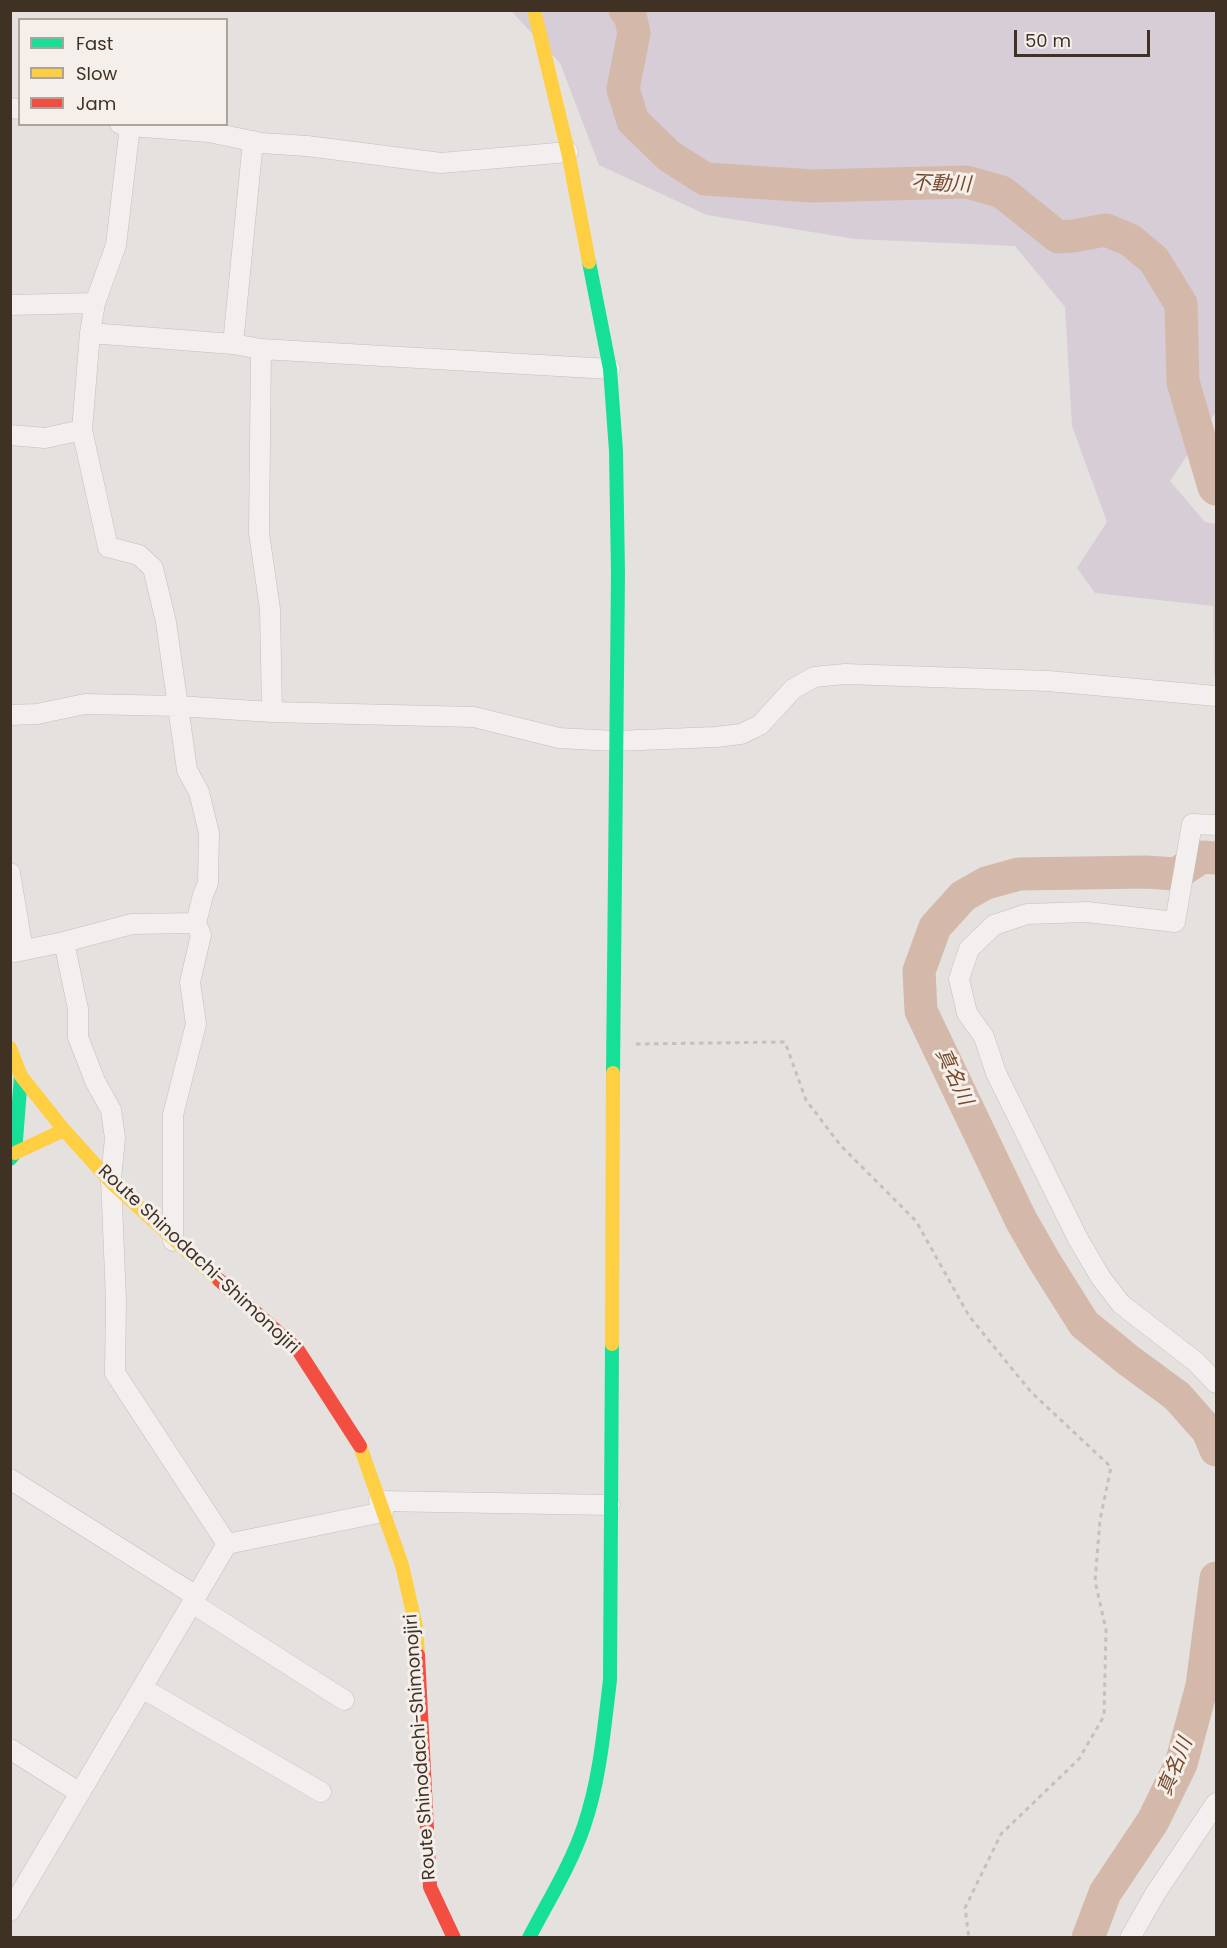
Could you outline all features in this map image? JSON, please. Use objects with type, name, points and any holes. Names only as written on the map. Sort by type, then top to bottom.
[{"type":"street","points":[[529,1938],[560,1879],[584,1826],[601,1761],[610,1680],[618,574],[616,451],[610,369],[568,152],[534,10]]},
{"type":"street","points":[[125,126],[116,245],[94,303],[82,429],[108,548],[139,555],[153,568],[166,622],[187,770],[199,792],[208,833],[208,883],[202,895],[196,923],[201,935],[190,982],[196,1024],[173,1114],[173,1241]]},
{"type":"street","points":[[137,126],[209,132],[253,141],[441,163],[568,152]]},
{"type":"street","points":[[233,344],[253,141]]},
{"type":"street","points":[[10,305],[94,303]]},
{"type":"street","points":[[90,333],[261,348],[610,369]]},
{"type":"street","points":[[261,348],[259,533],[270,609],[272,712]]},
{"type":"street","points":[[10,435],[45,438],[82,429]]},
{"type":"street","points":[[10,715],[37,714],[85,704],[474,717],[559,738],[615,741],[741,734],[760,725],[793,689],[814,677],[845,674],[1048,681],[1216,696]]},
{"type":"street","points":[[1216,825],[1192,824],[1175,922],[1087,912],[1027,914],[994,925],[969,949],[958,979],[967,1013],[984,1037],[996,1073],[1078,1239],[1101,1278],[1121,1304],[1196,1362],[1216,1383]]},
{"type":"street","points":[[10,873],[17,952],[132,924],[196,923]]},
{"type":"street","points":[[64,942],[78,1009],[78,1037],[95,1081],[111,1110],[115,1138],[112,1183],[116,1300],[115,1373],[227,1544]]},
{"type":"street","name":"Route Shinodachi-Shimonojiri","points":[[10,1048],[21,1076],[64,1131],[112,1183],[173,1241],[298,1350],[361,1448],[402,1565],[416,1628],[430,1887],[442,1918],[454,1938]]},
{"type":"street","points":[[13,1156],[21,1076]]},
{"type":"street","points":[[13,1156],[64,1131]]},
{"type":"street","points":[[10,1479],[344,1700]]},
{"type":"street","points":[[10,1911],[227,1544],[381,1506],[610,1505]]},
{"type":"street","points":[[142,1688],[321,1792]]},
{"type":"street","points":[[10,1749],[80,1792]]},
{"type":"street","points":[[1130,1938],[1155,1894],[1216,1803]]},
{"type":"path","points":[[613,1044],[785,1042],[806,1100],[841,1146],[916,1221],[969,1316],[1031,1392],[1111,1467],[1100,1520],[1095,1581],[1106,1630],[1104,1716],[1079,1759],[1001,1834],[965,1908],[969,1938]]},
{"type":"shaded area","points":[[511,11],[1216,11],[1216,412],[1170,481],[1205,522],[1216,524],[1216,676],[1214,675],[1213,606],[1095,593],[1077,568],[1107,522],[1072,426],[1065,307],[1015,246],[855,239],[707,215],[599,165],[560,63]]},
{"type":"waterway","name":"不動川","points":[[625,10],[630,15],[634,33],[623,89],[633,121],[669,156],[705,179],[813,186],[967,182],[1002,192],[1058,237],[1106,230],[1130,240],[1154,260],[1181,304],[1183,382],[1216,489]]},
{"type":"waterway","name":"真名川","points":[[1216,858],[1202,857],[1176,874],[1146,872],[1019,874],[986,883],[963,896],[935,927],[919,971],[921,1011],[1021,1220],[1045,1262],[1084,1324],[1177,1396],[1208,1431],[1216,1450]]},
{"type":"waterway","name":"真名川","points":[[1088,1938],[1105,1893],[1153,1821],[1181,1764],[1202,1686],[1216,1578]]},
{"type":"traffic: fast","points":[[589,262],[610,369],[616,451],[618,574],[613,1073]]},
{"type":"traffic: fast","points":[[10,1159],[15,1153],[21,1076]]},
{"type":"traffic: fast","points":[[529,1938],[579,1840],[598,1772],[610,1680],[612,1344]]},
{"type":"traffic: slow","points":[[534,10],[568,152],[589,262]]},
{"type":"traffic: slow","points":[[10,1048],[21,1076],[64,1130],[112,1183],[219,1280]]},
{"type":"traffic: slow","points":[[612,1344],[613,1073]]},
{"type":"traffic: slow","points":[[15,1153],[64,1130]]},
{"type":"traffic: slow","points":[[360,1446],[402,1565],[416,1627],[418,1655]]},
{"type":"traffic: jam","points":[[219,1280],[298,1350],[360,1446]]},
{"type":"traffic: jam","points":[[418,1655],[430,1887],[454,1938]]}]
